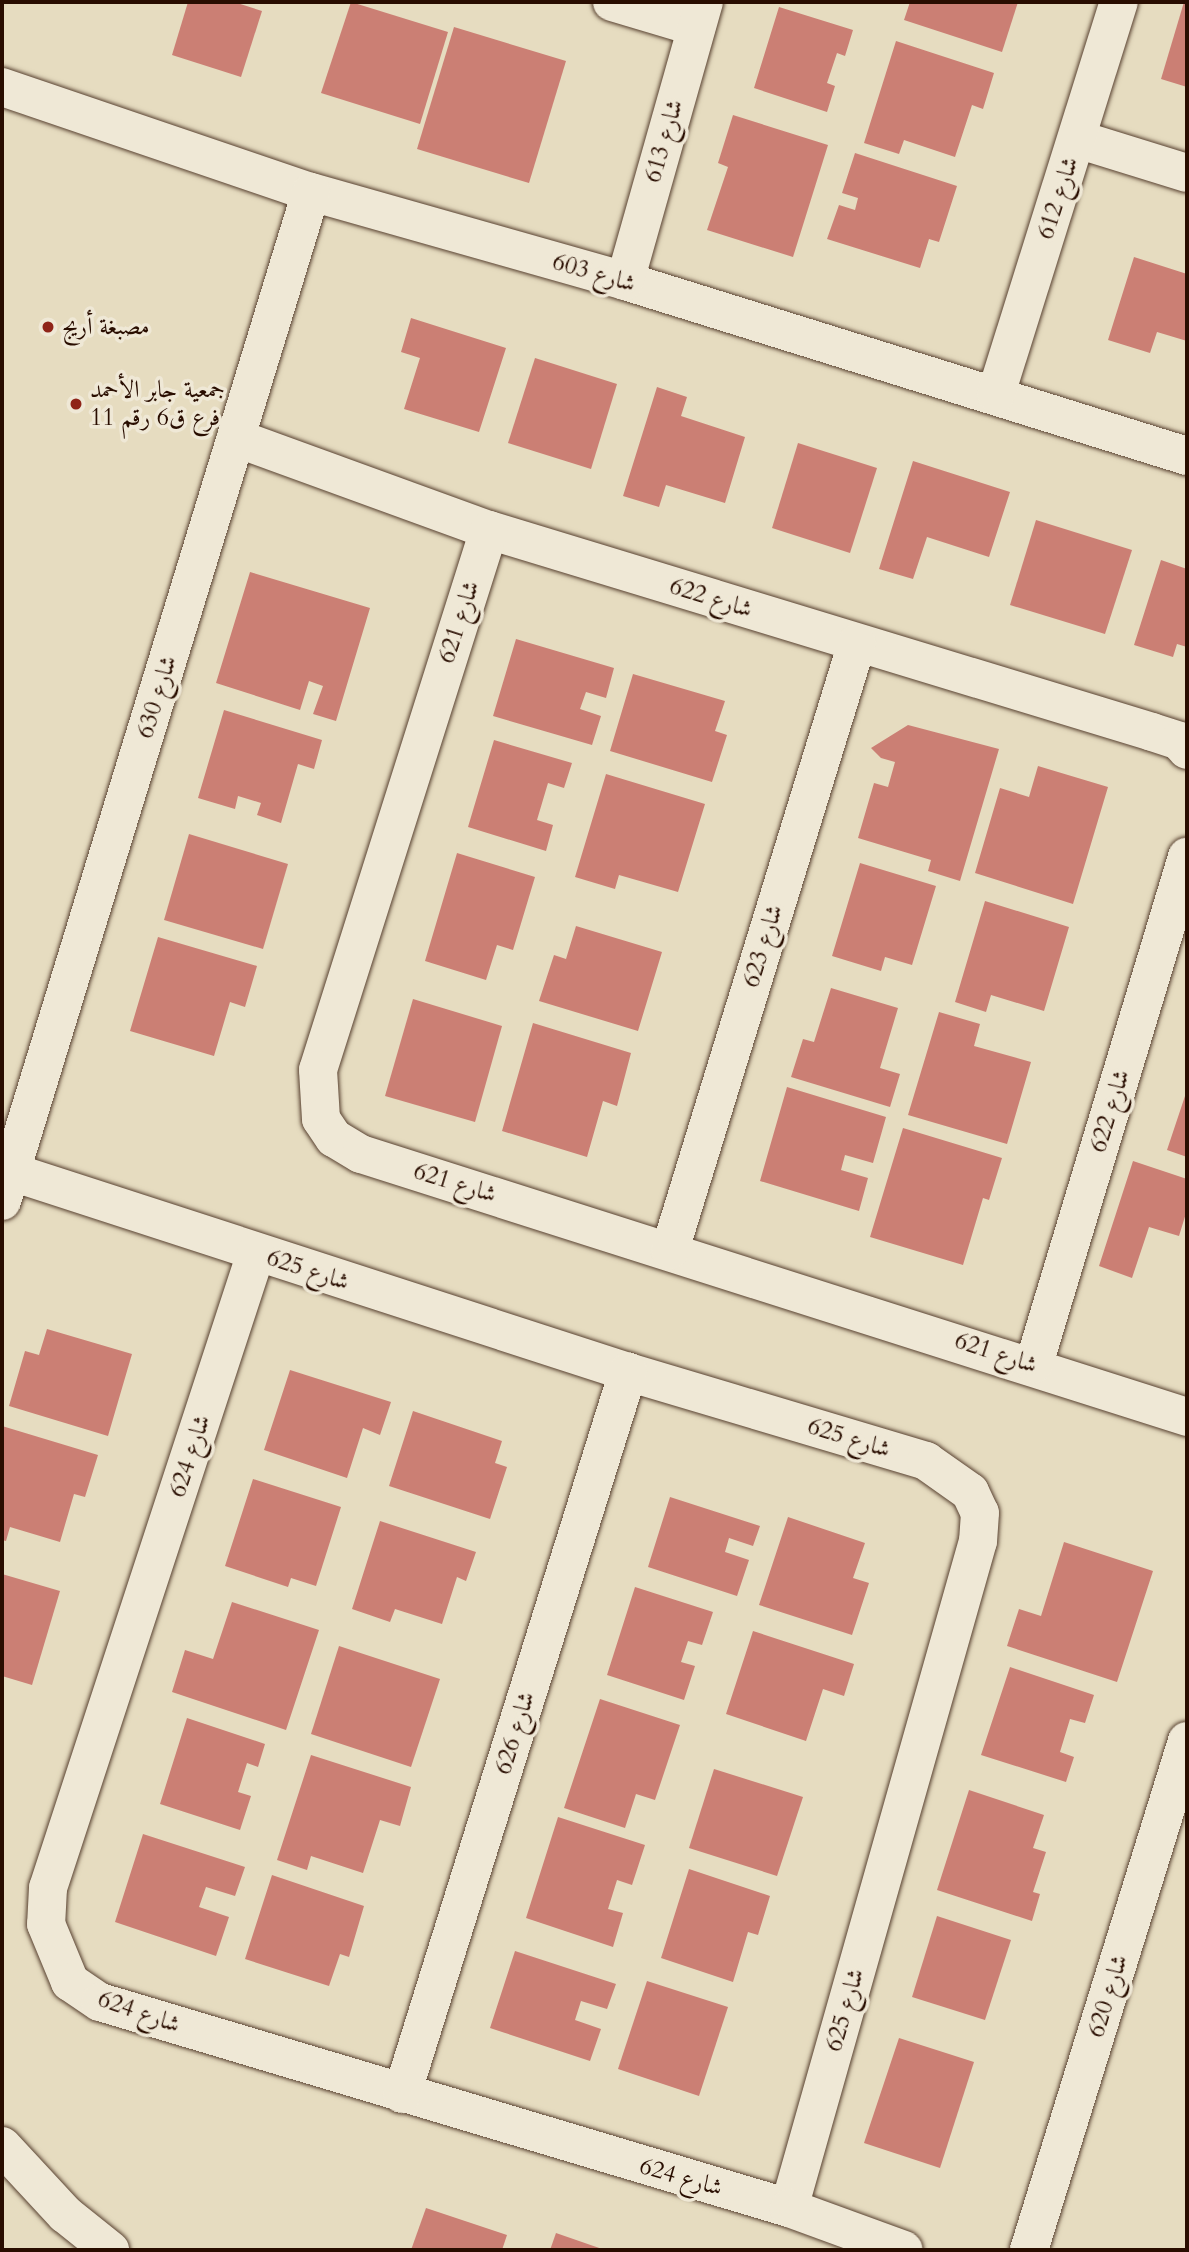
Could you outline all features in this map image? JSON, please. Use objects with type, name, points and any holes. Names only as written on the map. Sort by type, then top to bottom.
[{"type":"street","points":[[612,2],[700,14]]},
{"type":"street","name":"شارع 612","points":[[996,394],[1119,2]]},
{"type":"street","name":"شارع 613","points":[[625,281],[700,14]]},
{"type":"street","name":"شارع 603","points":[[2,87],[311,192],[625,281],[996,394],[1187,456]]},
{"type":"street","points":[[1077,139],[1187,173]]},
{"type":"street","name":"شارع 630","points":[[7,1186],[311,192]]},
{"type":"street","name":"شارع 622","points":[[236,438],[488,530],[1152,732],[1179,741],[1187,750]]},
{"type":"street","name":"شارع 621","points":[[488,530],[318,1070],[321,1119],[334,1138],[360,1154],[1034,1364],[1187,1417]]},
{"type":"street","name":"شارع 623","points":[[670,1250],[856,643]]},
{"type":"street","name":"شارع 622","points":[[1034,1364],[1187,858]]},
{"type":"street","name":"شارع 625","points":[[7,1186],[256,1253],[628,1373],[926,1461],[970,1492],[980,1513],[978,1541],[789,2208]]},
{"type":"street","name":"شارع 624","points":[[256,1253],[48,1888],[46,1924],[70,1982],[100,2002],[789,2208],[904,2250]]},
{"type":"street","name":"شارع 626","points":[[402,2094],[628,1373]]},
{"type":"street","name":"شارع 620","points":[[1029,2250],[1186,1747]]},
{"type":"street","points":[[2,2146],[65,2214],[110,2250]]},
{"type":"building","points":[[188,2],[234,2],[262,11],[241,77],[172,55]]},
{"type":"building","points":[[351,2],[448,32],[420,124],[321,93]]},
{"type":"building","points":[[910,2],[1018,2],[1002,52],[904,20]]},
{"type":"building","points":[[1184,2],[1187,2],[1187,87],[1161,79]]},
{"type":"building","points":[[779,7],[853,30],[845,56],[837,53],[827,83],[835,86],[827,112],[754,88]]},
{"type":"building","points":[[454,27],[566,61],[529,183],[417,149]]},
{"type":"building","points":[[896,41],[994,73],[983,109],[972,105],[955,157],[904,140],[899,154],[864,143]]},
{"type":"building","points":[[733,115],[828,145],[793,257],[707,230],[728,167],[718,163]]},
{"type":"building","points":[[855,153],[957,186],[939,242],[929,239],[920,268],[827,239],[839,205],[855,210],[858,198],[842,193]]},
{"type":"building","points":[[1134,257],[1187,274],[1187,341],[1157,332],[1150,353],[1108,340]]},
{"type":"building","points":[[411,318],[506,348],[479,432],[404,409],[420,358],[401,352]]},
{"type":"building","points":[[535,358],[617,384],[591,469],[508,443]]},
{"type":"building","points":[[657,387],[687,397],[681,416],[745,437],[725,503],[666,485],[659,507],[623,496]]},
{"type":"building","points":[[798,443],[877,468],[850,553],[772,528]]},
{"type":"building","points":[[913,461],[1010,492],[989,557],[927,537],[913,579],[879,569]]},
{"type":"building","points":[[1036,520],[1132,550],[1105,634],[1010,605]]},
{"type":"building","points":[[1161,560],[1187,569],[1187,647],[1177,644],[1173,657],[1134,645]]},
{"type":"building","points":[[250,572],[370,608],[336,721],[313,714],[323,686],[309,681],[300,710],[216,683]]},
{"type":"building","points":[[516,639],[614,668],[606,698],[586,692],[580,709],[601,716],[592,745],[493,716]]},
{"type":"building","points":[[633,674],[725,701],[715,731],[727,735],[712,782],[610,751]]},
{"type":"building","points":[[224,710],[322,740],[314,769],[298,764],[281,823],[257,815],[261,803],[238,796],[235,809],[198,798]]},
{"type":"building","points":[[908,725],[999,749],[960,881],[928,871],[931,860],[858,838],[874,783],[888,787],[895,762],[881,758],[871,748]]},
{"type":"building","points":[[494,740],[572,763],[564,788],[548,783],[537,820],[553,825],[546,851],[468,827]]},
{"type":"building","points":[[1038,766],[1108,787],[1073,904],[975,873],[1000,788],[1029,797]]},
{"type":"building","points":[[606,774],[705,804],[678,892],[619,875],[615,889],[575,877]]},
{"type":"building","points":[[189,834],[288,864],[263,949],[164,920]]},
{"type":"building","points":[[457,853],[535,877],[513,950],[497,945],[486,980],[425,961]]},
{"type":"building","points":[[860,863],[936,886],[912,965],[885,957],[881,971],[832,956]]},
{"type":"building","points":[[985,901],[1069,927],[1044,1011],[991,995],[986,1012],[955,1002]]},
{"type":"building","points":[[576,926],[662,952],[638,1031],[539,1001],[554,955],[566,959]]},
{"type":"building","points":[[158,937],[257,966],[245,1007],[230,1002],[214,1056],[130,1031]]},
{"type":"building","points":[[831,988],[898,1008],[880,1068],[900,1074],[890,1107],[791,1077],[803,1039],[814,1042]]},
{"type":"building","points":[[413,999],[502,1026],[475,1122],[385,1096]]},
{"type":"building","points":[[939,1012],[980,1024],[974,1046],[1031,1062],[1007,1144],[908,1115]]},
{"type":"building","points":[[533,1023],[631,1053],[617,1106],[603,1101],[587,1157],[502,1131]]},
{"type":"building","points":[[787,1087],[886,1117],[873,1163],[845,1155],[841,1170],[868,1178],[859,1211],[760,1181]]},
{"type":"building","points":[[1187,1090],[1187,1157],[1167,1150]]},
{"type":"building","points":[[903,1128],[1002,1158],[989,1200],[983,1198],[963,1265],[870,1237]]},
{"type":"building","points":[[1133,1161],[1187,1179],[1187,1210],[1179,1236],[1149,1227],[1132,1278],[1099,1266]]},
{"type":"building","points":[[47,1329],[132,1354],[108,1436],[9,1406],[25,1351],[39,1355]]},
{"type":"building","points":[[290,1370],[391,1402],[380,1435],[363,1428],[347,1478],[264,1450]]},
{"type":"building","points":[[413,1411],[502,1441],[495,1463],[507,1467],[490,1519],[389,1486]]},
{"type":"building","points":[[2,1426],[98,1455],[85,1497],[74,1494],[60,1542],[10,1527],[6,1541],[2,1540]]},
{"type":"building","points":[[253,1479],[341,1507],[316,1586],[291,1578],[288,1587],[225,1566]]},
{"type":"building","points":[[670,1497],[760,1526],[753,1546],[729,1538],[725,1552],[749,1560],[737,1596],[648,1567]]},
{"type":"building","points":[[788,1517],[865,1543],[853,1578],[869,1583],[852,1635],[759,1605]]},
{"type":"building","points":[[380,1521],[476,1552],[466,1581],[457,1577],[442,1624],[395,1609],[390,1622],[352,1609]]},
{"type":"building","points":[[1064,1542],[1153,1571],[1117,1682],[1007,1646],[1019,1609],[1041,1616]]},
{"type":"building","points":[[2,1574],[60,1591],[32,1685],[2,1676]]},
{"type":"building","points":[[635,1587],[713,1612],[702,1645],[688,1641],[681,1662],[695,1666],[684,1700],[607,1675]]},
{"type":"building","points":[[232,1602],[319,1630],[286,1730],[172,1692],[185,1650],[213,1659]]},
{"type":"building","points":[[753,1631],[854,1664],[844,1696],[823,1689],[806,1741],[726,1714]]},
{"type":"building","points":[[339,1646],[440,1679],[411,1767],[311,1734]]},
{"type":"building","points":[[1010,1667],[1094,1695],[1085,1723],[1070,1719],[1060,1752],[1074,1757],[1066,1782],[981,1755]]},
{"type":"building","points":[[600,1699],[680,1725],[655,1800],[636,1794],[625,1828],[564,1808]]},
{"type":"building","points":[[187,1718],[265,1744],[258,1767],[247,1763],[238,1792],[251,1796],[240,1830],[160,1804]]},
{"type":"building","points":[[311,1755],[411,1787],[400,1826],[380,1820],[363,1873],[311,1856],[307,1870],[277,1860]]},
{"type":"building","points":[[714,1769],[803,1797],[777,1876],[689,1848]]},
{"type":"building","points":[[969,1790],[1044,1815],[1033,1848],[1046,1852],[1033,1892],[1040,1894],[1032,1921],[937,1890]]},
{"type":"building","points":[[558,1817],[645,1845],[632,1885],[617,1880],[608,1909],[623,1913],[613,1947],[526,1918]]},
{"type":"building","points":[[143,1834],[245,1867],[235,1896],[206,1887],[199,1907],[229,1917],[216,1956],[115,1922]]},
{"type":"building","points":[[689,1869],[770,1896],[758,1935],[748,1932],[733,1982],[661,1958]]},
{"type":"building","points":[[272,1875],[364,1906],[349,1957],[340,1954],[329,1986],[245,1959]]},
{"type":"building","points":[[937,1916],[1011,1940],[985,2020],[912,1997]]},
{"type":"building","points":[[515,1951],[616,1984],[607,2009],[581,2001],[575,2020],[601,2029],[590,2061],[490,2028]]},
{"type":"building","points":[[647,1981],[728,2007],[699,2096],[618,2069]]},
{"type":"building","points":[[899,2038],[974,2062],[940,2168],[864,2143]]},
{"type":"building","points":[[426,2208],[507,2235],[502,2250],[411,2250]]},
{"type":"building","points":[[556,2233],[605,2250],[550,2250]]},
{"type":"place","name":"مصبغة أريج","points":[[48,327]]},
{"type":"place","name":"جمعية جابر الأحمد فرع ق6 رقم 11","points":[[76,404]]}]
